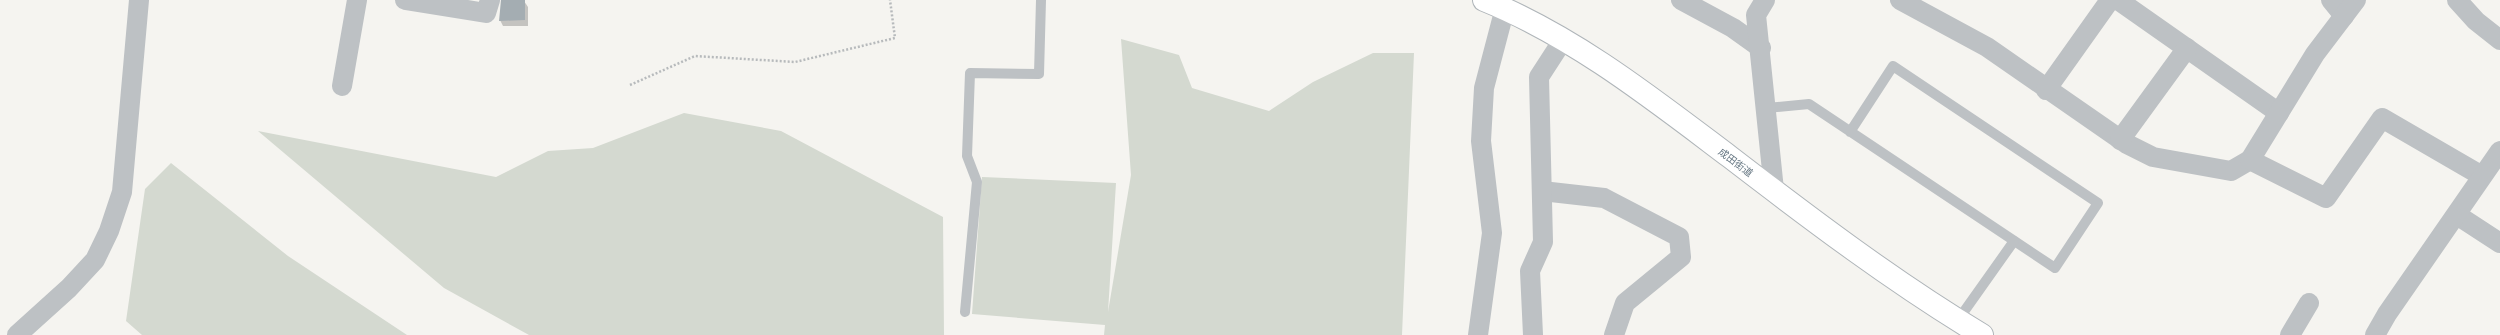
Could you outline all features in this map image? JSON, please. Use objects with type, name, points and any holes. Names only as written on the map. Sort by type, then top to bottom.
[{"type":"street","points":[[17,335],[69,288],[95,260],[109,231],[122,192],[140,0]]},
{"type":"street","points":[[342,86],[357,0]]},
{"type":"street","points":[[405,0],[486,13],[490,0]]},
{"type":"street","name":"成田街道","points":[[1484,0],[1505,8],[1581,49],[1677,117],[1852,249],[1982,335]]},
{"type":"street","points":[[1681,0],[1733,28],[1761,48]]},
{"type":"street","points":[[1765,0],[1756,15],[1761,48],[1774,190]]},
{"type":"street","points":[[2046,90],[2110,0]]},
{"type":"street","points":[[2118,0],[2279,113]]},
{"type":"street","points":[[1907,1],[1987,47],[2046,90],[2120,140],[2153,157],[2231,171],[2250,160],[2315,54],[2350,8],[2331,0]]},
{"type":"street","points":[[2456,0],[2476,21],[2500,40]]},
{"type":"street","points":[[1478,335],[1492,233],[1481,141],[1484,88],[1505,8]]},
{"type":"street","points":[[1533,335],[1530,271],[1543,242],[1540,77],[1563,40]]},
{"type":"street","points":[[2120,140],[2187,48]]},
{"type":"street","points":[[2250,160],[2326,198],[2382,118],[2482,176]]},
{"type":"street","points":[[2375,335],[2387,314],[2500,151]]},
{"type":"street","points":[[1542,191],[1604,198],[1679,237],[1681,257],[1625,303],[1614,335]]},
{"type":"street","points":[[2456,215],[2500,242]]},
{"type":"street","points":[[2290,335],[2309,303]]},
{"type":"lane","points":[[965,312],[977,182],[967,156],[970,73],[1039,74],[1041,0]]},
{"type":"lane","points":[[1767,108],[1809,104],[1850,132],[2055,268],[2098,203],[1893,66],[1850,132]]},
{"type":"lane","points":[[1958,320],[2014,241]]},
{"type":"path","points":[[630,85],[695,56],[795,62],[895,38],[890,0]]},
{"type":"shaded area","points":[[1121,39],[1179,55],[1192,88],[1269,111],[1313,82],[1373,53],[1414,53],[1402,335],[1104,335],[1105,325],[972,314],[982,177],[1116,183],[1108,312],[1131,175]]},
{"type":"shaded area","points":[[684,113],[781,131],[943,217],[944,335],[529,335],[444,288],[258,131],[496,177],[548,151],[593,148]]},
{"type":"shaded area","points":[[171,163],[288,256],[407,335],[142,335],[126,321],[145,189]]},
{"type":"building","points":[[501,0],[525,0],[525,20],[499,21]]}]
